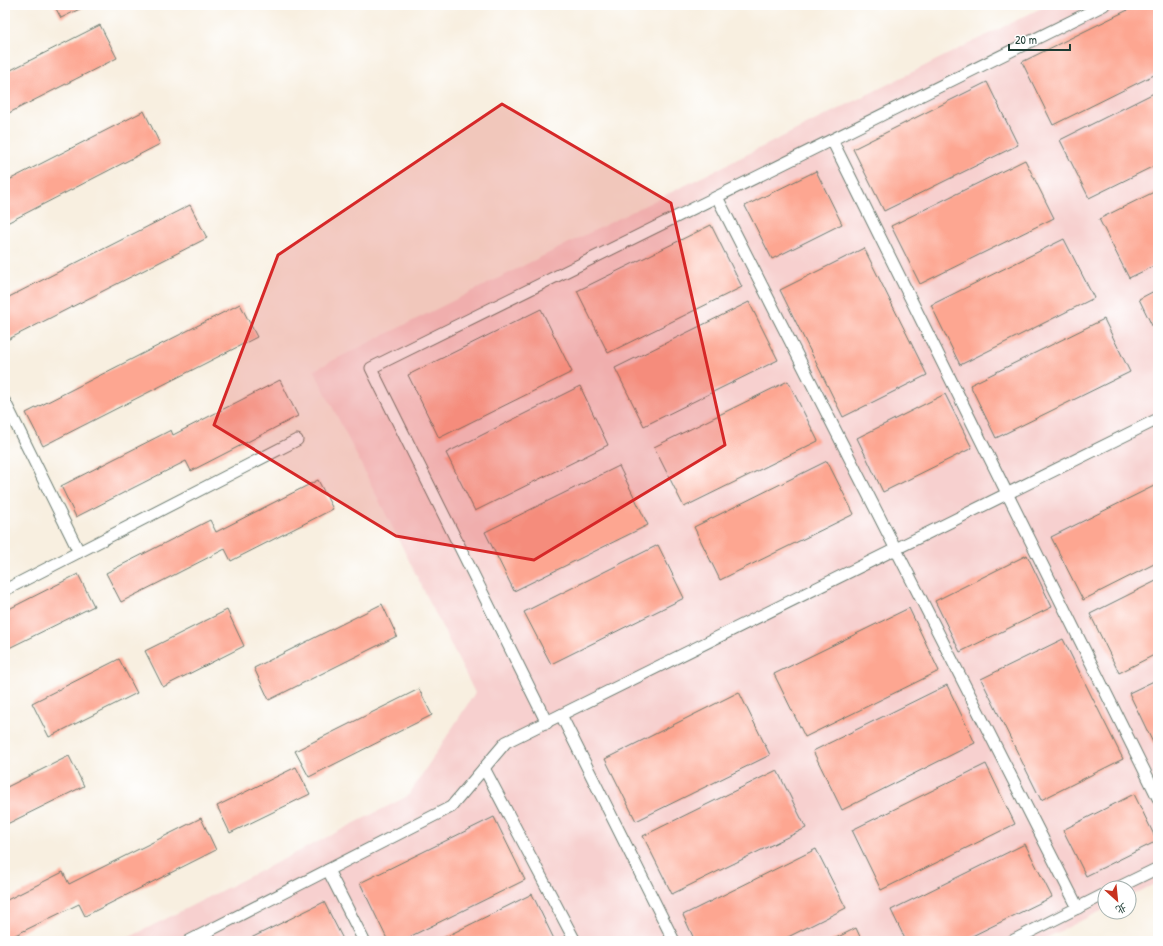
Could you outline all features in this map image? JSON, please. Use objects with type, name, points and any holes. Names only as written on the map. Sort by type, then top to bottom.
[{"type":"lane","points":[[546,723],[371,368],[1104,5]]},
{"type":"lane","points":[[832,140],[1158,798]]},
{"type":"lane","points":[[717,197],[1078,908]]},
{"type":"lane","points":[[5,402],[79,552]]},
{"type":"lane","points":[[189,941],[451,807],[506,742],[1158,419]]},
{"type":"lane","points":[[5,590],[297,440]]},
{"type":"lane","points":[[561,715],[674,941]]},
{"type":"lane","points":[[484,768],[575,941]]},
{"type":"lane","points":[[1134,880],[1158,868]]},
{"type":"lane","points":[[328,870],[364,941]]},
{"type":"lane","points":[[1012,941],[1097,898]]},
{"type":"highlighted area","points":[[502,104],[671,203],[725,445],[534,560],[396,536],[214,425],[278,255]]},
{"type":"shaded area","points":[[1047,5],[1158,5],[1158,882],[1137,893],[1137,880],[1097,880],[1097,913],[1040,941],[122,941],[408,796],[475,693],[314,370]]},
{"type":"building","points":[[54,5],[88,5],[61,18]]},
{"type":"building","points":[[1138,5],[1158,5],[1158,73],[1053,125],[1022,62]]},
{"type":"building","points":[[100,25],[117,58],[5,115],[5,73]]},
{"type":"building","points":[[987,82],[1018,145],[884,211],[853,149]]},
{"type":"building","points":[[1158,91],[1158,164],[1089,198],[1060,140]]},
{"type":"building","points":[[144,111],[160,144],[5,224],[5,182]]},
{"type":"building","points":[[1025,160],[1054,218],[920,284],[891,226]]},
{"type":"building","points":[[816,171],[842,224],[772,259],[745,206]]},
{"type":"building","points":[[1158,190],[1158,264],[1129,278],[1099,219]]},
{"type":"building","points":[[190,205],[207,238],[5,341],[5,299]]},
{"type":"building","points":[[711,225],[742,287],[608,353],[577,291]]},
{"type":"building","points":[[1064,239],[1094,298],[960,365],[931,305]]},
{"type":"building","points":[[864,248],[927,375],[843,417],[780,290]]},
{"type":"building","points":[[1158,289],[1158,338],[1139,299]]},
{"type":"building","points":[[749,302],[778,360],[644,426],[615,368]]},
{"type":"building","points":[[240,304],[257,337],[43,446],[26,413]]},
{"type":"building","points":[[541,309],[572,372],[439,438],[408,375]]},
{"type":"building","points":[[1104,319],[1130,372],[996,438],[970,385]]},
{"type":"building","points":[[280,380],[298,416],[191,471],[186,461],[76,517],[61,486],[171,430],[173,435]]},
{"type":"building","points":[[788,381],[818,441],[684,507],[654,447]]},
{"type":"building","points":[[580,386],[608,445],[475,511],[446,453]]},
{"type":"building","points":[[945,394],[972,448],[883,492],[857,438]]},
{"type":"building","points":[[827,461],[854,514],[720,580],[694,527]]},
{"type":"building","points":[[619,466],[648,525],[514,591],[485,532]]},
{"type":"building","points":[[318,480],[333,509],[231,561],[225,549],[121,602],[106,573],[210,520],[216,532]]},
{"type":"building","points":[[1158,484],[1158,562],[1083,600],[1051,537]]},
{"type":"building","points":[[658,545],[684,598],[551,664],[524,612]]},
{"type":"building","points":[[1027,555],[1052,607],[960,652],[935,601]]},
{"type":"building","points":[[78,574],[94,606],[5,650],[5,611]]},
{"type":"building","points":[[1158,580],[1158,653],[1119,673],[1090,614]]},
{"type":"building","points":[[382,604],[397,636],[269,700],[254,668]]},
{"type":"building","points":[[909,608],[939,671],[805,737],[774,674]]},
{"type":"building","points":[[227,610],[244,646],[163,687],[145,651]]},
{"type":"building","points":[[1063,639],[1123,759],[1041,800],[981,679]]},
{"type":"building","points":[[119,659],[137,693],[49,737],[32,703]]},
{"type":"building","points":[[1158,679],[1158,753],[1129,693]]},
{"type":"building","points":[[947,685],[975,743],[842,810],[813,751]]},
{"type":"building","points":[[419,689],[432,715],[309,777],[295,751]]},
{"type":"building","points":[[739,692],[770,755],[636,821],[605,759]]},
{"type":"building","points":[[69,756],[84,786],[5,825],[5,788]]},
{"type":"building","points":[[986,764],[1015,824],[881,890],[852,830]]},
{"type":"building","points":[[296,767],[310,794],[230,833],[217,806]]},
{"type":"building","points":[[777,770],[806,828],[672,894],[643,836]]},
{"type":"building","points":[[1134,794],[1157,841],[1086,876],[1063,830]]},
{"type":"building","points":[[494,817],[525,880],[401,941],[388,941],[360,883]]},
{"type":"building","points":[[201,818],[216,850],[85,916],[79,904],[5,940],[5,901],[63,872],[69,884]]},
{"type":"building","points":[[1025,844],[1052,897],[962,941],[906,941],[891,910]]},
{"type":"building","points":[[816,849],[846,908],[780,941],[695,941],[683,915]]},
{"type":"building","points":[[532,894],[555,941],[437,941]]},
{"type":"building","points":[[324,902],[344,941],[245,941]]},
{"type":"building","points":[[856,928],[862,941],[830,941]]}]
